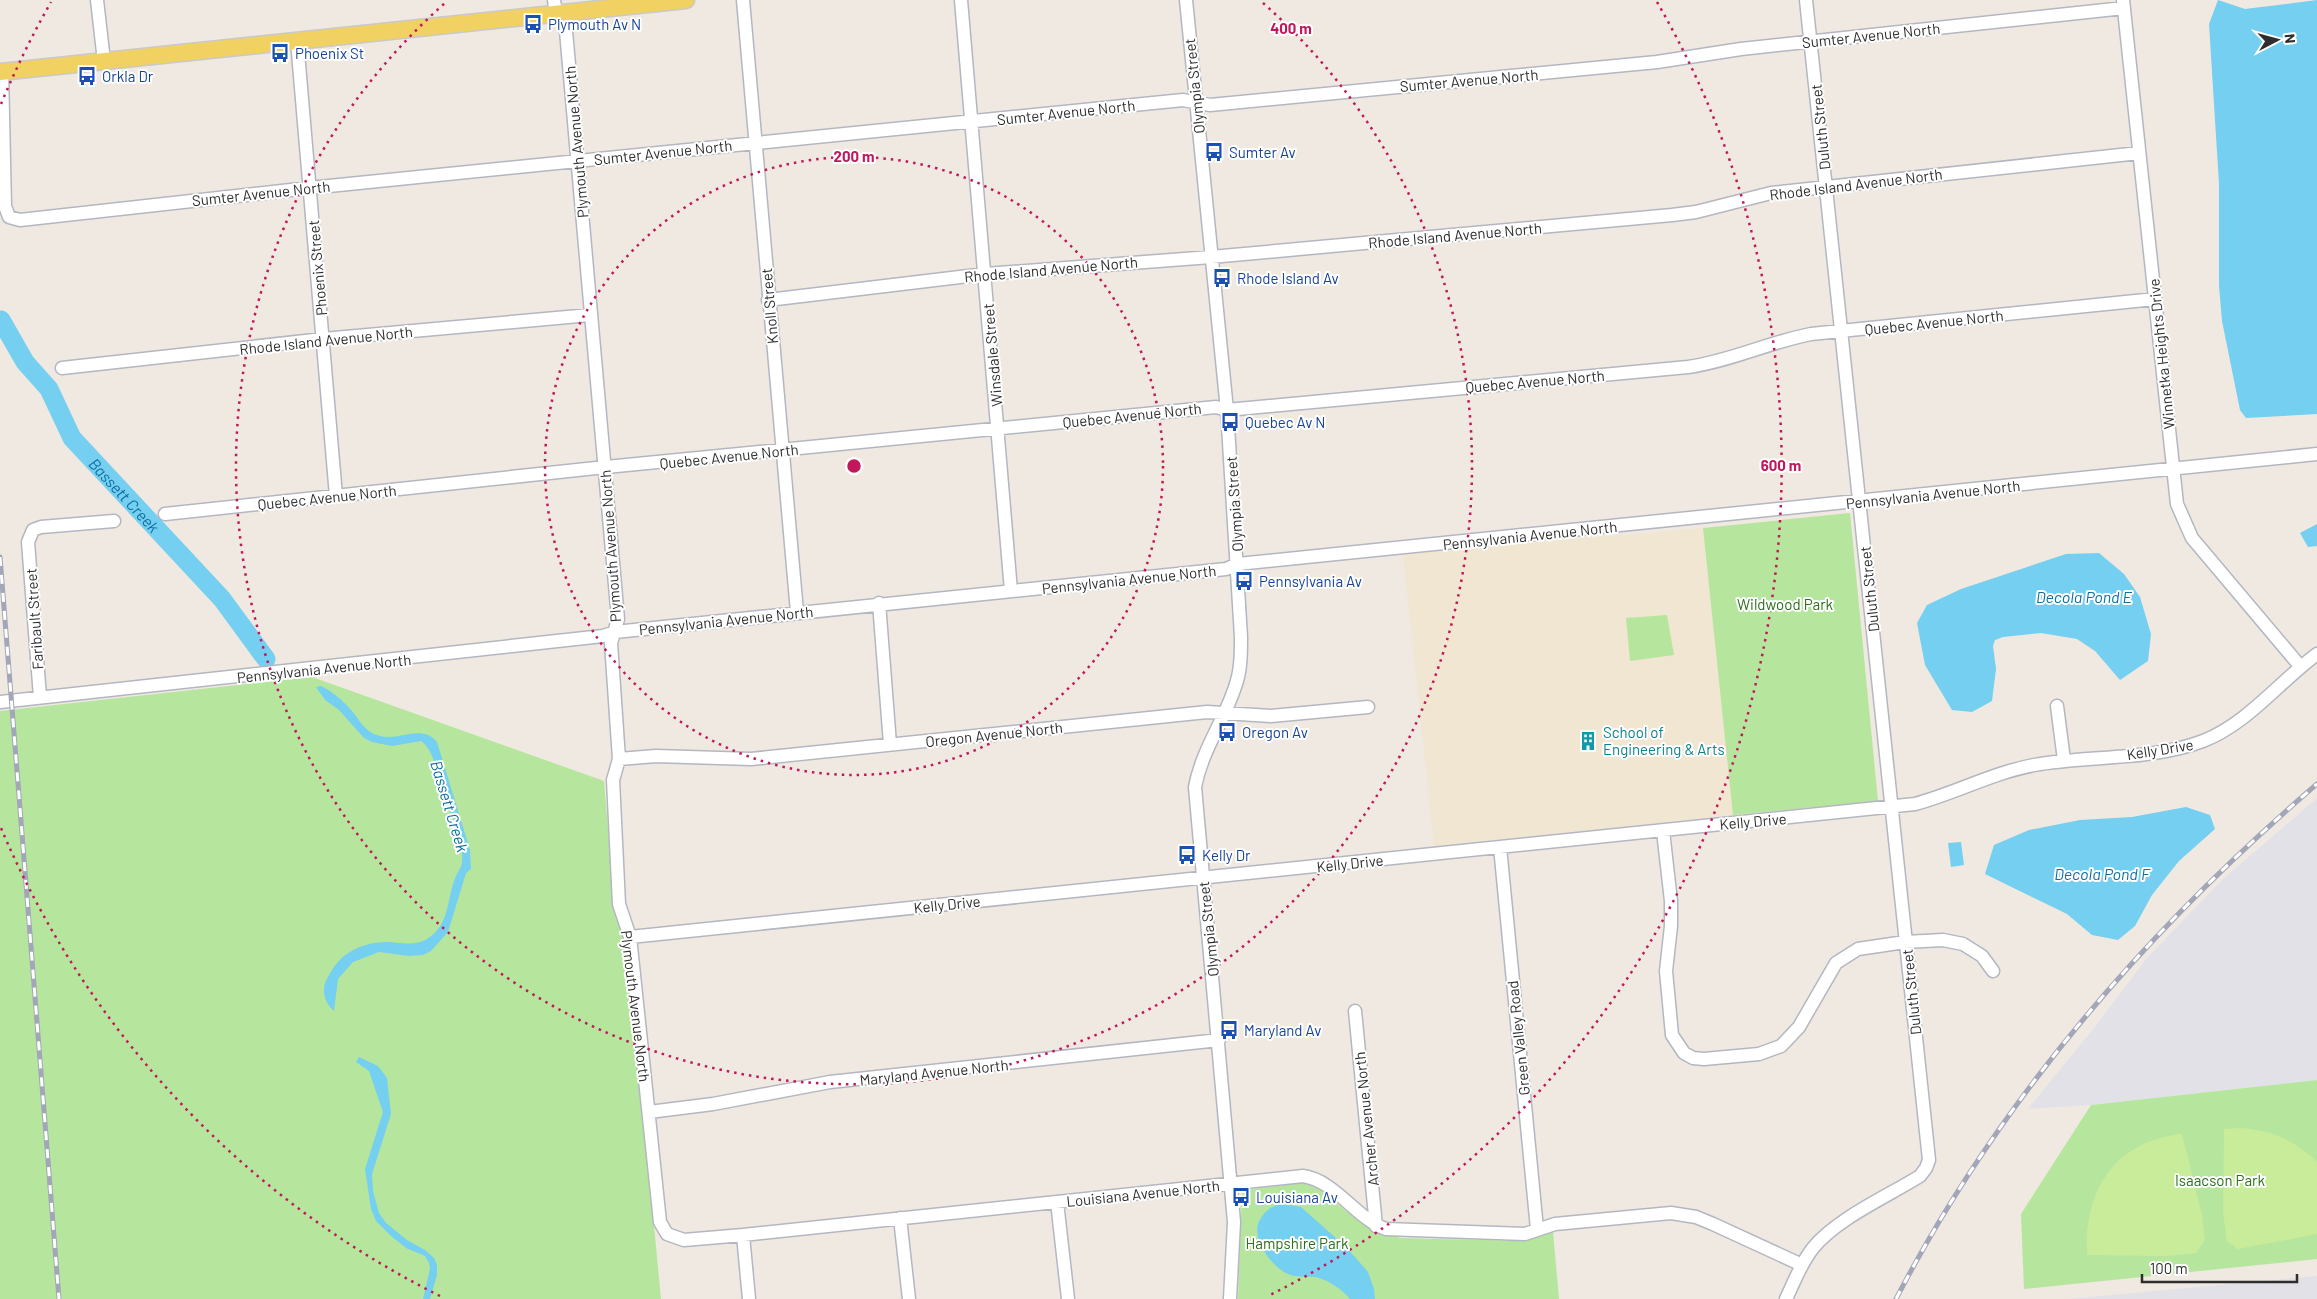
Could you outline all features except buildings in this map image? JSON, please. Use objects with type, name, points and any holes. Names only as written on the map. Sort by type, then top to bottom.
[{"type":"main road","points":[[1,72],[297,40],[555,6],[686,0]]},
{"type":"street","points":[[97,0],[104,61]]},
{"type":"street","name":"Knoll Street","points":[[743,0],[757,143],[768,300],[798,612]]},
{"type":"street","name":"Winsdale Street","points":[[961,0],[1011,591]]},
{"type":"street","name":"Olympia Street","points":[[1186,0],[1227,410],[1241,637],[1240,671],[1235,687],[1199,768],[1196,786],[1234,1222],[1230,1299]]},
{"type":"street","name":"Duluth Street","points":[[1802,1265],[1821,1238],[1920,1176],[1926,1168],[1928,1160],[1806,0]]},
{"type":"street","name":"Sumter Avenue North","points":[[1,72],[5,206],[9,217],[20,220],[577,160],[1183,100],[1210,105],[1657,62],[1741,49],[2123,4]]},
{"type":"street","name":"Winnetka Heights Drive","points":[[2123,4],[2177,504],[2192,538],[2300,666]]},
{"type":"street","name":"Plymouth Avenue North","points":[[566,31],[618,618],[611,643],[619,759],[613,780],[619,904],[630,937],[650,1112],[660,1222],[667,1234]]},
{"type":"street","name":"Phoenix Street","points":[[297,40],[336,496]]},
{"type":"street","name":"Rhode Island Avenue North","points":[[768,300],[985,274],[1211,257],[1672,215],[1696,212],[1771,194],[1826,186],[2139,154]]},
{"type":"street","name":"Quebec Avenue North","points":[[165,514],[1216,407],[1227,410],[1688,367],[1712,364],[1787,338],[2155,299]]},
{"type":"street","name":"Rhode Island Avenue North","points":[[62,368],[323,339],[590,315]]},
{"type":"street","name":"Pennsylvania Avenue North","points":[[0,702],[398,660],[604,636],[615,632],[879,603],[1226,569],[1238,564],[2317,454]]},
{"type":"street","name":"Faribault Street","points":[[40,697],[28,542],[33,530],[114,521]]},
{"type":"street","points":[[879,603],[890,744]]},
{"type":"street","name":"Kelly Drive","points":[[630,937],[1916,804],[1942,797],[2011,769],[2064,760],[2159,752],[2204,741],[2244,716],[2300,666],[2317,654]]},
{"type":"street","points":[[2057,706],[2064,760]]},
{"type":"street","name":"Oregon Avenue North","points":[[619,759],[656,756],[751,759],[1208,712],[1271,716],[1368,707]]},
{"type":"street","points":[[1663,831],[1671,901],[1671,926],[1666,971],[1672,1035],[1684,1053],[1693,1058],[1704,1059],[1759,1054],[1781,1046],[1795,1032],[1828,973],[1846,955],[1871,946],[1943,940],[1963,944],[1982,956],[1993,971]]},
{"type":"street","name":"Green Valley Road","points":[[1500,847],[1537,1230]]},
{"type":"street","name":"Archer Avenue North","points":[[1355,1011],[1376,1226]]},
{"type":"street","name":"Maryland Avenue North","points":[[650,1112],[713,1104],[830,1082],[1219,1040]]},
{"type":"street","name":"Louisiana Avenue North","points":[[667,1234],[684,1240],[743,1235],[1293,1176],[1314,1178],[1376,1226],[1400,1231],[1525,1234],[1555,1224],[1671,1213],[1696,1217],[1802,1265]]},
{"type":"street","points":[[1057,1202],[1068,1299]]},
{"type":"street","points":[[900,1218],[908,1299]]},
{"type":"street","points":[[743,1235],[749,1299]]},
{"type":"street","points":[[1786,1299],[1802,1265]]},
{"type":"shaded area","points":[[1703,528],[1733,815],[1434,846],[1403,554]]},
{"type":"shaded area","points":[[2317,798],[2317,1080],[2091,1105],[2028,1109],[2094,1028],[2147,958],[2223,879]]},
{"type":"shaded area","points":[[2317,1276],[2317,1299],[2067,1299]]},
{"type":"green space","name":"Wildwood Park","points":[[1850,513],[1878,801],[1733,815],[1703,528]]},
{"type":"green space","points":[[1667,615],[1674,655],[1630,661],[1626,618]]},
{"type":"green space","points":[[312,677],[604,781],[614,900],[629,964],[661,1299],[0,1299],[0,711]]},
{"type":"green space","name":"Isaacson Park","points":[[2317,1080],[2317,1259],[2024,1289],[2021,1214],[2091,1105]]},
{"type":"green space","points":[[2240,1128],[2262,1131],[2282,1138],[2309,1154],[2317,1162],[2317,1234],[2238,1249],[2227,1241],[2223,1212],[2224,1129]]},
{"type":"green space","points":[[2182,1134],[2202,1215],[2205,1240],[2196,1253],[2166,1256],[2087,1255],[2087,1232],[2091,1210],[2098,1190],[2108,1173],[2121,1158],[2138,1147],[2158,1139]]},
{"type":"green space","name":"Hampshire Park","points":[[1302,1183],[1318,1188],[1346,1211],[1375,1230],[1400,1238],[1523,1241],[1553,1232],[1559,1299],[1238,1299],[1242,1190]]},
{"type":"water","points":[[2218,0],[2245,9],[2317,0],[2317,414],[2246,418],[2240,410],[2222,321],[2219,286],[2219,184],[2209,24]]},
{"type":"water","points":[[2317,524],[2317,546],[2308,547],[2300,533]]},
{"type":"water","name":"Decola Pond E","points":[[2099,553],[2124,574],[2140,597],[2151,634],[2148,661],[2120,680],[2095,651],[2077,639],[2041,633],[2003,637],[1995,640],[1993,646],[1996,669],[1992,701],[1972,712],[1952,710],[1925,665],[1917,623],[1927,605],[1961,589],[2066,554]]},
{"type":"water","points":[[321,686],[344,703],[367,730],[372,733],[389,737],[415,733],[423,734],[430,736],[437,742],[470,850],[471,869],[466,873],[448,932],[431,951],[423,955],[409,956],[379,952],[353,962],[338,979],[334,1011],[325,998],[325,985],[334,967],[345,955],[359,947],[374,943],[418,943],[435,933],[447,911],[453,885],[461,866],[462,855],[458,832],[444,796],[434,761],[426,746],[421,741],[392,746],[372,742],[364,738],[339,710],[325,700],[316,687]]},
{"type":"water","name":"Decola Pond F","points":[[2186,807],[2210,815],[2215,829],[2179,861],[2152,895],[2135,926],[2118,940],[2092,935],[2067,914],[1985,874],[1994,845],[2029,830],[2080,820],[2132,817]]},
{"type":"water","points":[[1961,842],[1964,865],[1951,867],[1948,843]]},
{"type":"water","points":[[359,1057],[378,1066],[387,1078],[391,1114],[372,1174],[373,1191],[379,1213],[386,1223],[434,1258],[437,1265],[437,1275],[430,1299],[423,1299],[430,1269],[425,1256],[406,1248],[391,1236],[376,1221],[371,1209],[365,1169],[383,1112],[369,1071],[356,1062]]},
{"type":"water","points":[[1283,1204],[1301,1207],[1347,1248],[1368,1272],[1374,1289],[1375,1299],[1350,1299],[1330,1282],[1315,1277],[1291,1275],[1275,1265],[1263,1250],[1259,1241],[1258,1225],[1268,1210],[1273,1206]]},
{"type":"waterway","name":"Bassett Creek","points":[[1,320],[25,362],[49,389],[72,438],[222,599],[266,659]]},
{"type":"railway","points":[[0,557],[59,1299]]},
{"type":"railway","points":[[1896,1299],[1937,1226],[1981,1155],[2030,1087],[2081,1022],[2136,959],[2194,898],[2254,840],[2317,784]]},
{"type":"place","name":"Plymouth Av N","points":[[533,24]]},
{"type":"place","name":"Phoenix St","points":[[280,53]]},
{"type":"place","name":"Orkla Dr","points":[[87,76]]},
{"type":"place","name":"Sumter Av","points":[[1214,152]]},
{"type":"place","name":"Rhode Island Av","points":[[1222,278]]},
{"type":"place","name":"Quebec Av N","points":[[1230,422]]},
{"type":"place","name":"Pennsylvania Av","points":[[1244,581]]},
{"type":"place","name":"Oregon Av","points":[[1227,732]]},
{"type":"place","name":"School of Engineering & Arts","points":[[1588,741]]},
{"type":"place","name":"Kelly Dr","points":[[1187,855]]},
{"type":"place","name":"Maryland Av","points":[[1229,1030]]},
{"type":"place","name":"Louisiana Av","points":[[1241,1197]]}]
